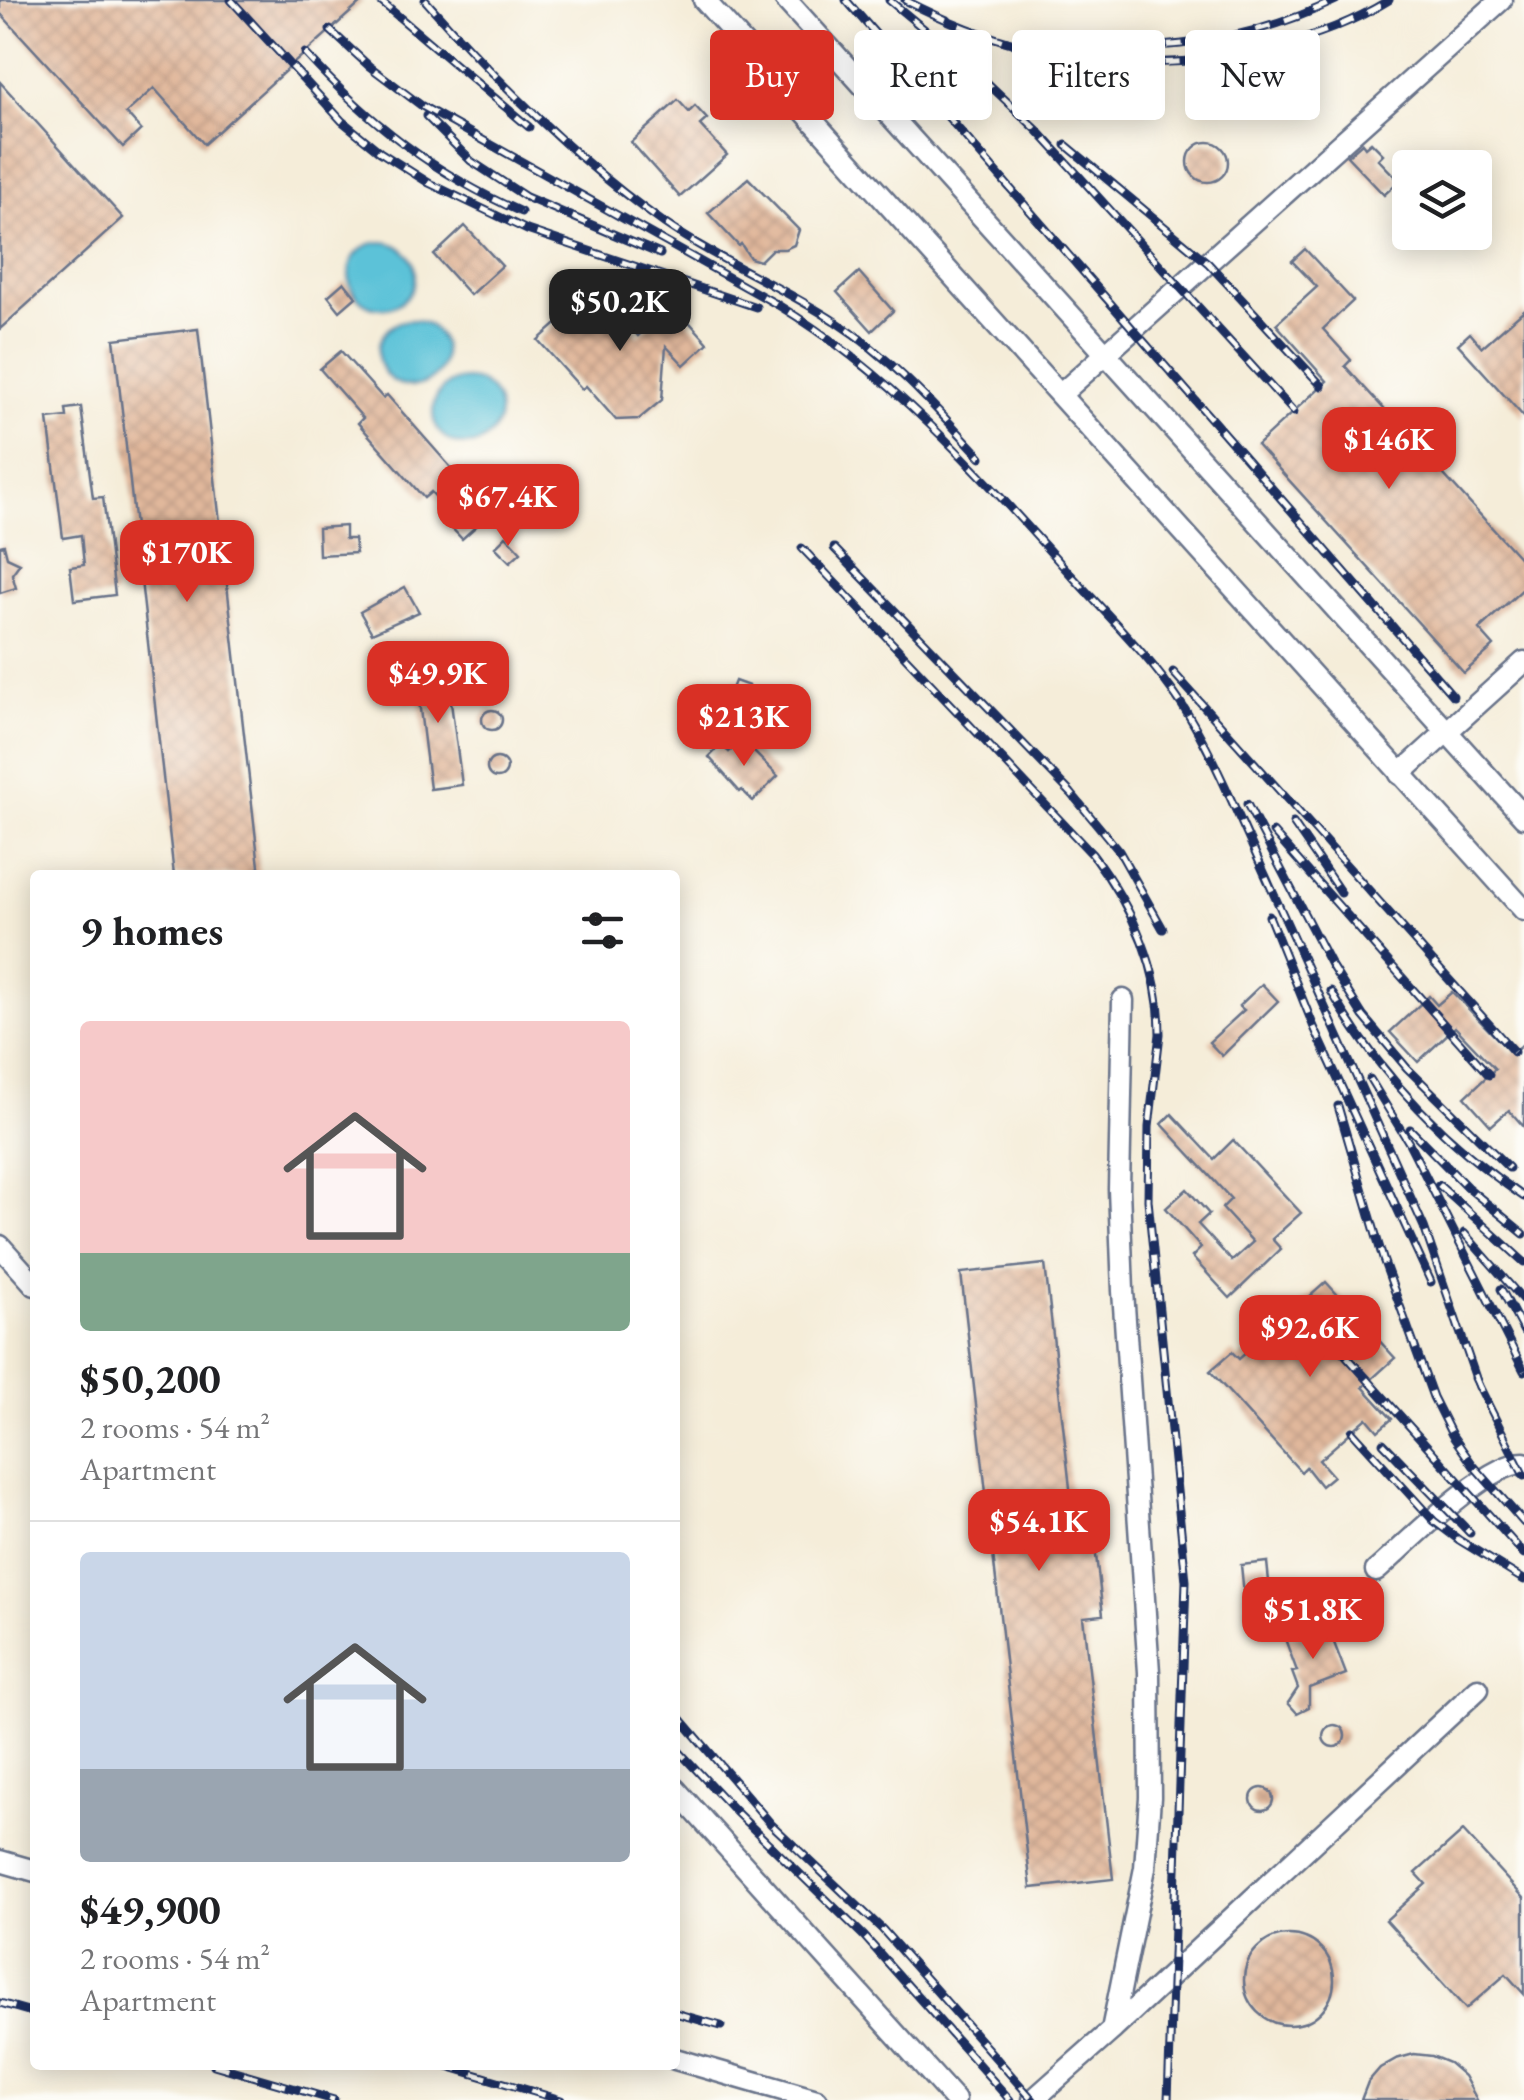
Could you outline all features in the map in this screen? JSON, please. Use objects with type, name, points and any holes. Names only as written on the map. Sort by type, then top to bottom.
[{"type":"lane","points":[[704,0],[1524,910]]},
{"type":"lane","points":[[786,0],[1524,817]]},
{"type":"lane","points":[[1061,394],[1501,0]]},
{"type":"lane","points":[[1400,774],[1524,662]]},
{"type":"lane","points":[[1112,2030],[1145,1868],[1150,1759],[1144,1557],[1122,1291],[1123,1000]]},
{"type":"lane","points":[[0,1246],[30,1279]]},
{"type":"lane","points":[[1376,1571],[1484,1479],[1505,1467],[1524,1463]]},
{"type":"lane","points":[[1033,2100],[1478,1689]]},
{"type":"lane","points":[[680,1795],[955,2100]]},
{"type":"lane","points":[[0,1861],[30,1870]]},
{"type":"lane","points":[[680,2059],[817,2100]]},
{"type":"water","points":[[382,242],[405,252],[415,275],[405,298],[382,308],[359,298],[349,275],[359,252]]},
{"type":"water","points":[[411,320],[434,330],[444,353],[434,376],[411,386],[388,376],[378,353],[388,330]]},
{"type":"water","points":[[466,379],[489,389],[499,412],[489,435],[466,445],[443,435],[433,412],[443,389]]},
{"type":"water","points":[[485,650],[496,662],[462,693],[460,673]]},
{"type":"building","points":[[0,0],[364,0],[204,144],[154,88],[126,113],[141,130],[123,147],[0,13]]},
{"type":"building","points":[[0,82],[123,218],[0,329]]},
{"type":"building","points":[[678,100],[689,112],[695,106],[707,119],[700,125],[727,155],[680,197],[631,142]]},
{"type":"building","points":[[1208,142],[1222,148],[1228,162],[1222,176],[1208,182],[1194,176],[1188,162],[1194,148]]},
{"type":"building","points":[[1371,142],[1383,154],[1378,159],[1392,174],[1392,188],[1384,195],[1347,156],[1362,143],[1365,147]]},
{"type":"building","points":[[748,178],[799,230],[794,245],[772,249],[760,261],[750,258],[708,213]]},
{"type":"building","points":[[465,226],[502,266],[470,295],[434,255]]},
{"type":"building","points":[[1305,249],[1353,301],[1323,329],[1351,360],[1345,366],[1524,563],[1524,588],[1479,629],[1494,646],[1464,673],[1257,445],[1327,381],[1276,324],[1317,287],[1292,261]]},
{"type":"building","points":[[859,272],[893,311],[872,331],[837,292]]},
{"type":"building","points":[[344,282],[356,297],[340,311],[328,296]]},
{"type":"building","points":[[596,289],[638,336],[673,304],[708,343],[684,365],[666,346],[662,400],[639,419],[616,420],[538,340]]},
{"type":"building","points":[[1524,310],[1524,417],[1458,344],[1470,333],[1482,347]]},
{"type":"building","points":[[198,329],[259,870],[173,870],[114,339]]},
{"type":"building","points":[[341,351],[383,398],[387,395],[454,471],[442,481],[468,508],[490,488],[503,502],[462,539],[449,525],[456,519],[431,492],[424,498],[358,423],[363,418],[320,369]]},
{"type":"building","points":[[81,407],[93,498],[103,497],[115,595],[74,600],[70,567],[84,565],[81,535],[63,538],[48,419],[67,417],[66,409]]},
{"type":"building","points":[[345,526],[345,539],[354,539],[356,553],[319,555],[318,528]]},
{"type":"building","points":[[506,536],[521,552],[510,562],[495,547]]},
{"type":"building","points":[[4,545],[7,557],[20,563],[12,574],[16,588],[0,593],[0,546]]},
{"type":"building","points":[[405,587],[419,612],[372,633],[360,612]]},
{"type":"building","points":[[460,673],[462,693],[450,695],[462,785],[430,789],[419,701],[406,702],[403,681]]},
{"type":"building","points":[[735,681],[749,686],[741,708],[727,702]]},
{"type":"building","points":[[492,710],[502,720],[492,730],[482,720]]},
{"type":"building","points":[[742,740],[778,776],[753,801],[709,757],[721,745],[729,752]]},
{"type":"building","points":[[497,758],[507,768],[497,778],[487,768]]},
{"type":"building","points":[[1262,984],[1278,1001],[1222,1056],[1209,1042],[1244,1010],[1239,1006]]},
{"type":"building","points":[[1452,992],[1512,1054],[1524,1043],[1524,1127],[1509,1110],[1491,1126],[1465,1097],[1495,1069],[1455,1027],[1418,1062],[1390,1032],[1429,996],[1437,1005]]},
{"type":"building","points":[[1172,1114],[1214,1159],[1233,1140],[1301,1213],[1272,1239],[1281,1249],[1230,1298],[1192,1257],[1201,1248],[1166,1208],[1187,1189],[1209,1214],[1198,1224],[1232,1261],[1253,1242],[1222,1208],[1231,1199],[1162,1124]]},
{"type":"building","points":[[1045,1264],[1072,1506],[1090,1504],[1103,1615],[1083,1617],[1113,1879],[1031,1888],[961,1273]]},
{"type":"building","points":[[1326,1282],[1395,1358],[1363,1387],[1392,1419],[1378,1431],[1367,1418],[1319,1460],[1333,1476],[1321,1486],[1306,1467],[1301,1472],[1210,1371],[1232,1352],[1239,1359]]},
{"type":"building","points":[[1267,1562],[1272,1611],[1246,1614],[1241,1565]]},
{"type":"building","points":[[1326,1622],[1346,1674],[1309,1688],[1309,1707],[1297,1713],[1288,1703],[1298,1688],[1292,1672],[1297,1671],[1285,1639]]},
{"type":"building","points":[[1334,1725],[1342,1728],[1342,1744],[1334,1747],[1326,1744],[1323,1736],[1326,1728]]},
{"type":"building","points":[[1262,1788],[1270,1791],[1270,1807],[1262,1810],[1254,1807],[1251,1799],[1254,1791]]},
{"type":"building","points":[[1463,1831],[1524,1898],[1524,1994],[1506,1974],[1466,2009],[1386,1920],[1426,1884],[1416,1873]]},
{"type":"building","points":[[1289,1935],[1321,1948],[1334,1980],[1321,2012],[1289,2025],[1257,2012],[1244,1980],[1257,1948]]},
{"type":"building","points":[[1414,2054],[1449,2063],[1464,2076],[1477,2100],[1361,2100],[1368,2082],[1380,2068]]},
{"type":"railway","points":[[231,0],[342,121],[380,152],[429,183],[527,230],[756,307]]},
{"type":"railway","points":[[379,0],[529,127]]},
{"type":"railway","points":[[425,0],[509,89],[600,174],[685,237],[857,336],[913,385],[981,457]]},
{"type":"railway","points":[[846,0],[1453,696]]},
{"type":"railway","points":[[889,0],[977,73],[1037,130],[1294,412]]},
{"type":"railway","points":[[905,0],[948,21],[1037,50],[1128,62],[1175,62],[1268,48],[1330,29],[1389,0]]},
{"type":"railway","points":[[1165,45],[1260,29],[1336,0]]},
{"type":"railway","points":[[330,30],[422,106],[778,305],[857,360],[964,459],[1140,651],[1188,715],[1225,786],[1424,1227],[1479,1387]]},
{"type":"railway","points":[[305,53],[354,102],[405,144],[460,181],[521,212]]},
{"type":"railway","points":[[426,116],[471,161],[526,197],[660,254]]},
{"type":"railway","points":[[1066,145],[1208,263],[1322,386]]},
{"type":"railway","points":[[802,548],[1092,854],[1131,917],[1155,985],[1160,1034],[1149,1127],[1148,1200],[1186,1581],[1168,2100]]},
{"type":"railway","points":[[834,548],[1071,793],[1119,851],[1163,929]]},
{"type":"railway","points":[[1173,672],[1514,1052]]},
{"type":"railway","points":[[1247,804],[1331,965],[1363,1016],[1407,1068],[1509,1168]]},
{"type":"railway","points":[[1293,823],[1341,893]]},
{"type":"railway","points":[[1273,832],[1489,1075]]},
{"type":"railway","points":[[1269,916],[1313,1025],[1431,1282]]},
{"type":"railway","points":[[1331,991],[1370,1051],[1416,1105],[1467,1154],[1524,1197]]},
{"type":"railway","points":[[1370,1079],[1409,1143],[1524,1371]]},
{"type":"railway","points":[[1338,1106],[1383,1259],[1433,1397],[1473,1465],[1524,1523]]},
{"type":"railway","points":[[1410,1129],[1467,1187],[1524,1234]]},
{"type":"railway","points":[[1439,1185],[1524,1262]]},
{"type":"railway","points":[[1464,1233],[1524,1301]]},
{"type":"railway","points":[[1501,1289],[1524,1332]]},
{"type":"railway","points":[[1307,1312],[1524,1554]]},
{"type":"railway","points":[[1475,1378],[1524,1476]]},
{"type":"railway","points":[[1352,1431],[1434,1521],[1524,1580]]},
{"type":"railway","points":[[1383,1443],[1470,1533]]},
{"type":"railway","points":[[680,1718],[771,1824],[882,1929],[1033,2100]]},
{"type":"railway","points":[[680,1752],[864,1936],[1010,2100]]},
{"type":"railway","points":[[0,2003],[30,2012]]},
{"type":"railway","points":[[680,2014],[721,2026]]},
{"type":"railway","points":[[231,2070],[334,2100]]},
{"type":"railway","points":[[461,2070],[561,2100]]}]
